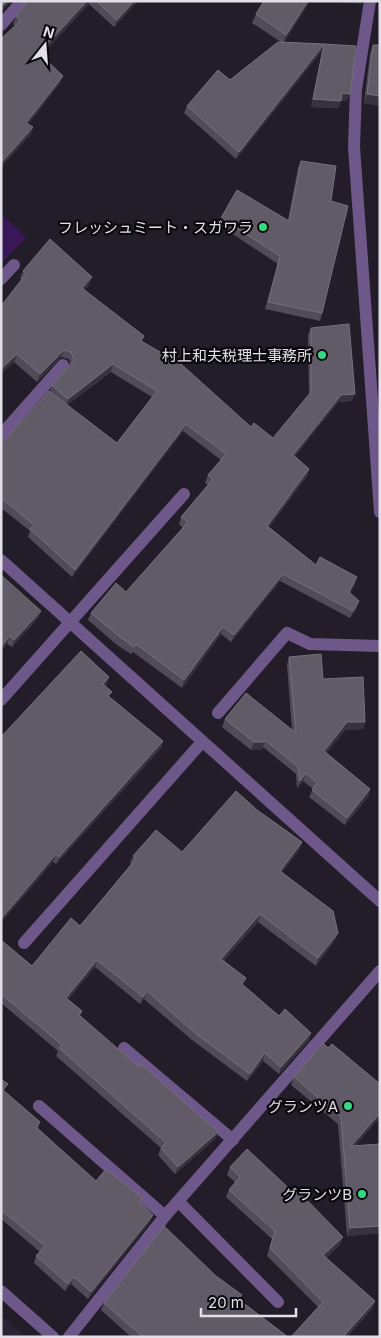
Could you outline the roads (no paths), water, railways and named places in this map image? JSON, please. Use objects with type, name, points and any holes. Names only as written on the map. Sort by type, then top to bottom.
[{"type":"street","points":[[1,25],[22,1]]},
{"type":"street","points":[[370,1],[356,89],[354,147],[380,512]]},
{"type":"street","points":[[1,280],[14,265]]},
{"type":"street","points":[[1,435],[63,366]]},
{"type":"street","points":[[1,700],[184,494]]},
{"type":"street","points":[[1,560],[380,901]]},
{"type":"street","points":[[218,712],[287,632],[310,644],[380,646]]},
{"type":"street","points":[[24,943],[202,742]]},
{"type":"street","points":[[69,1337],[166,1216],[380,971]]},
{"type":"street","points":[[124,1048],[233,1140]]},
{"type":"street","points":[[38,1106],[166,1216]]},
{"type":"street","points":[[179,1202],[278,1302]]},
{"type":"street","points":[[1,1291],[52,1337]]},
{"type":"place","name":"フレッシュミート・スガワラ","points":[[263,227]]},
{"type":"place","name":"村上和夫税理士事務所","points":[[322,355]]},
{"type":"place","name":"グランツA","points":[[348,1106]]},
{"type":"place","name":"グランツB","points":[[362,1194]]}]
